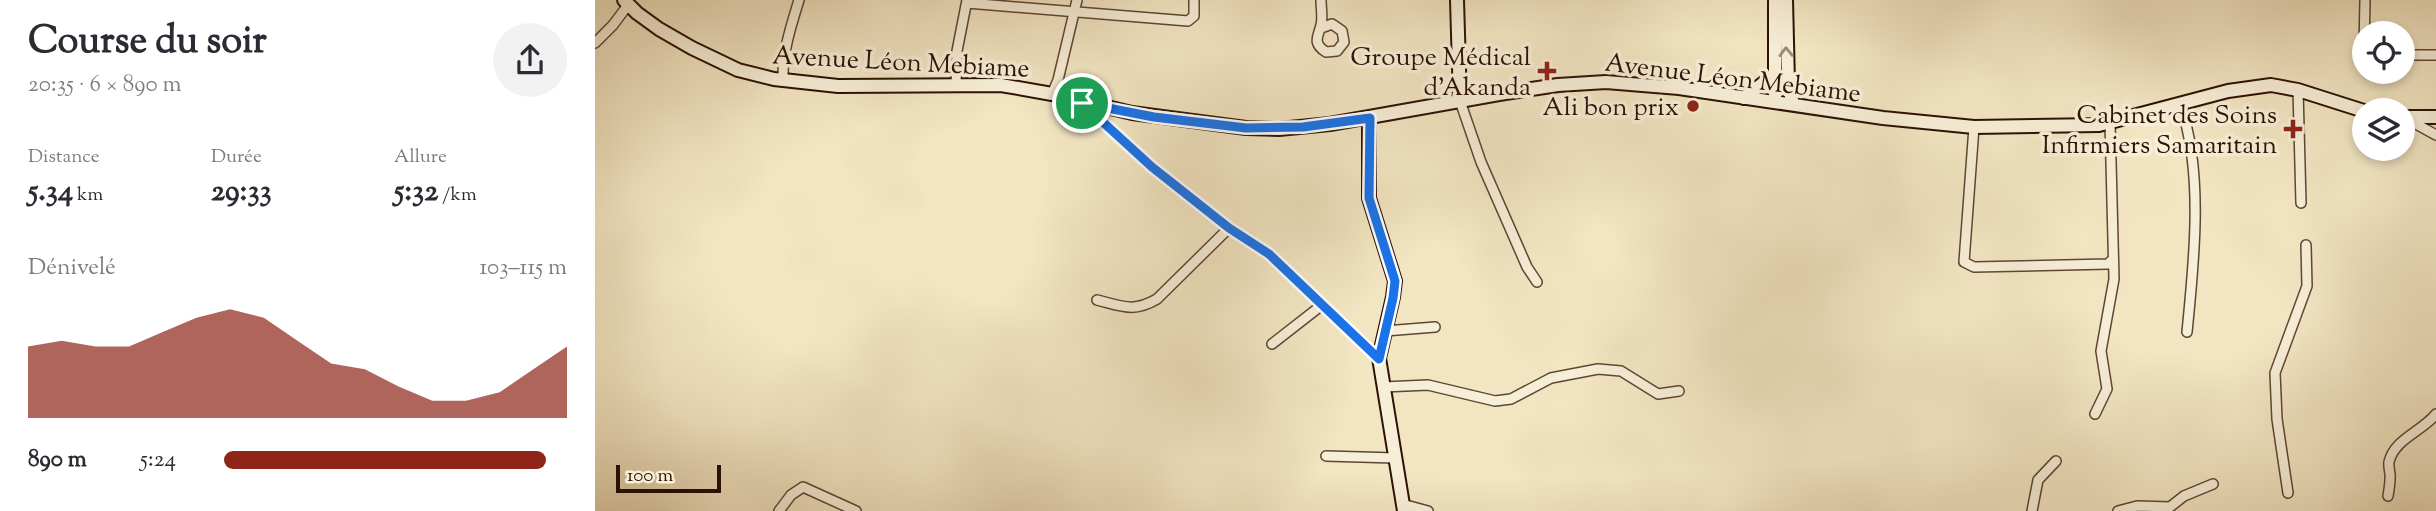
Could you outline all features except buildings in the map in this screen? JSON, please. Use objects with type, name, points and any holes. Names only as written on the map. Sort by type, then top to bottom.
[{"type":"street","points":[[783,81],[782,67],[799,0]]},
{"type":"street","points":[[1052,94],[1058,80],[1077,0]]},
{"type":"street","points":[[956,85],[961,24],[967,1],[1188,21],[1194,16],[1194,0]]},
{"type":"street","points":[[1321,0],[1321,28]]},
{"type":"street","points":[[1457,0],[1460,101],[1481,162],[1527,267],[1537,282]]},
{"type":"street","points":[[1775,0],[1775,102]]},
{"type":"street","points":[[1786,0],[1787,72],[1793,104]]},
{"type":"street","points":[[2365,0],[2365,21]]},
{"type":"street","points":[[595,43],[613,25],[629,2]]},
{"type":"street","name":"Avenue Léon Mebiame","points":[[629,2],[670,36],[721,63],[783,81],[838,86],[1001,85],[1146,116],[1246,128],[1303,127],[1558,85],[1606,82],[1679,88],[1906,121],[1974,127],[2077,127],[2109,123],[2256,86],[2271,85],[2298,90],[2352,107]]},
{"type":"street","points":[[2415,55],[2436,55]]},
{"type":"street","points":[[1744,98],[1774,75]]},
{"type":"street","points":[[2298,90],[2301,203]]},
{"type":"street","points":[[1082,103],[1144,161],[1229,228],[1269,254],[1379,359]]},
{"type":"street","points":[[2180,104],[2191,138],[2194,206],[2194,262],[2187,332]]},
{"type":"street","points":[[2415,117],[2436,117]]},
{"type":"street","points":[[1370,118],[1369,198],[1395,281],[1379,359],[1383,387],[1403,508],[1428,511]]},
{"type":"street","points":[[2095,414],[2107,389],[2101,351],[2112,302],[2114,279],[2109,123]]},
{"type":"street","points":[[2415,123],[2435,132]]},
{"type":"street","points":[[1974,127],[1966,264],[1974,267],[2045,267],[2108,264],[2112,260]]},
{"type":"street","points":[[1097,300],[1131,309],[1145,306],[1157,299],[1229,228]]},
{"type":"street","points":[[2288,493],[2277,419],[2275,373],[2307,286],[2306,245]]},
{"type":"street","points":[[1272,344],[1322,304]]},
{"type":"street","points":[[1385,331],[1435,327]]},
{"type":"street","points":[[1383,387],[1428,385],[1496,401],[1511,399],[1551,378],[1598,369],[1621,371],[1658,394],[1679,391]]},
{"type":"street","points":[[2388,496],[2391,479],[2389,462],[2396,449],[2406,438],[2427,426],[2436,414]]},
{"type":"street","points":[[1327,456],[1395,458]]},
{"type":"street","points":[[2032,511],[2038,481],[2056,461]]},
{"type":"street","points":[[2118,511],[2137,506],[2170,507],[2184,496],[2213,484]]},
{"type":"street","points":[[779,511],[791,495],[803,487],[856,511]]},
{"type":"place","name":"Groupe Médical d'Akanda","points":[[1547,71]]},
{"type":"place","name":"Ali bon prix","points":[[1693,106]]},
{"type":"place","name":"Cabinet des Soins Infirmiers Samaritain","points":[[2293,129]]},
{"type":"route","points":[[1082,103],[1154,117],[1246,128],[1279,129],[1370,118],[1369,198],[1395,281],[1379,359],[1269,254],[1229,228],[1152,167],[1082,103]]}]
